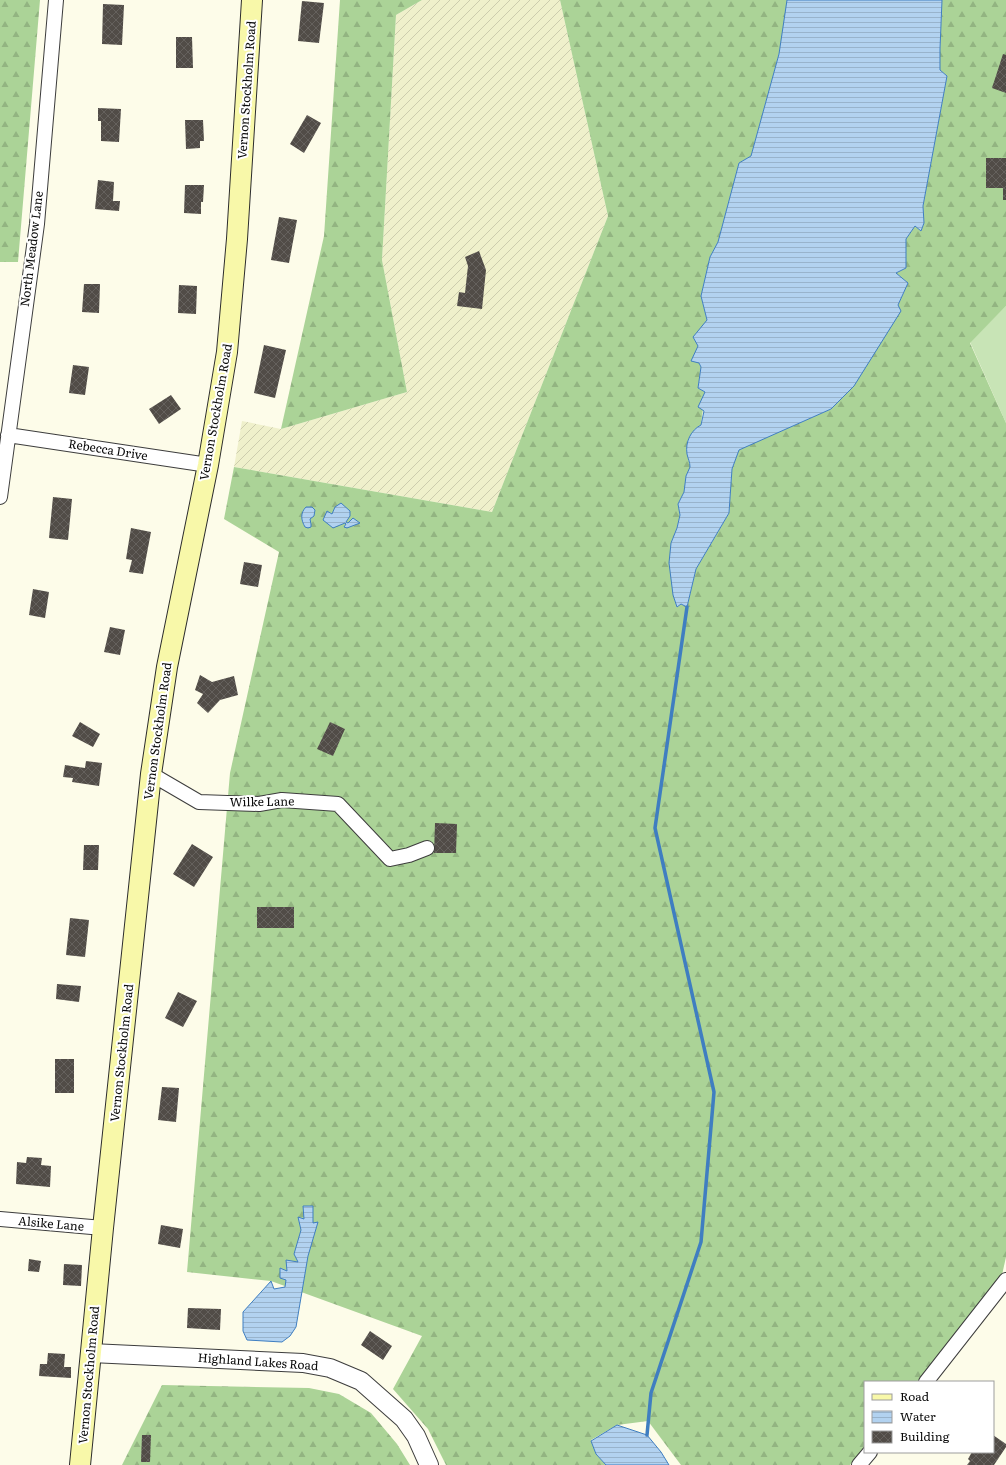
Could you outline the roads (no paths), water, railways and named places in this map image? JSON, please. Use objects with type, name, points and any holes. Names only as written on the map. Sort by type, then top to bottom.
[{"type":"main road","name":"Vernon Stockholm Road","points":[[80,1465],[103,1228],[151,774],[167,667],[208,465],[228,338],[237,231],[252,0]]},
{"type":"street","name":"North Meadow Lane","points":[[0,497],[37,224],[56,0]]},
{"type":"street","name":"Rebecca Drive","points":[[8,434],[208,465]]},
{"type":"street","name":"Wilke Lane","points":[[151,774],[199,802],[260,804],[282,800],[338,804],[390,859],[409,855],[427,848]]},
{"type":"street","name":"Alsike Lane","points":[[0,1219],[103,1228]]},
{"type":"street","points":[[927,1381],[1006,1280]]},
{"type":"street","name":"Highland Lakes Road","points":[[91,1353],[304,1363],[330,1368],[361,1381],[404,1419],[416,1436],[430,1465]]},
{"type":"street","points":[[859,1465],[869,1453]]},
{"type":"water","points":[[787,0],[942,0],[940,70],[947,76],[923,206],[924,223],[921,231],[915,226],[906,239],[906,268],[896,273],[908,283],[898,305],[901,311],[854,386],[831,409],[739,450],[732,469],[729,513],[696,569],[687,607],[681,604],[677,607],[673,595],[669,563],[671,543],[680,515],[678,504],[684,492],[686,476],[690,467],[687,454],[688,441],[694,430],[701,425],[704,411],[698,407],[705,392],[698,388],[701,367],[699,363],[691,361],[698,346],[693,337],[707,320],[701,296],[710,257],[718,242],[739,163],[751,156],[779,54]]},
{"type":"water","points":[[341,503],[350,511],[350,516],[346,522],[348,523],[353,518],[360,523],[347,528],[344,527],[346,524],[345,523],[333,528],[323,520],[327,511],[332,514],[335,507]]},
{"type":"water","points":[[306,507],[312,507],[315,510],[314,516],[310,519],[311,527],[308,528],[305,527],[302,519],[302,514]]},
{"type":"water","points":[[303,1206],[313,1206],[313,1223],[318,1222],[308,1256],[296,1327],[290,1336],[282,1342],[247,1340],[243,1331],[243,1312],[271,1281],[274,1289],[285,1287],[286,1280],[280,1278],[280,1268],[287,1271],[286,1260],[298,1262],[294,1254],[301,1230],[298,1217],[304,1219]]},
{"type":"water","points":[[617,1425],[647,1435],[661,1452],[669,1465],[606,1465],[596,1454],[591,1441]]},
{"type":"waterway","points":[[647,1435],[651,1393],[701,1242],[714,1092],[655,828],[687,607]]}]
